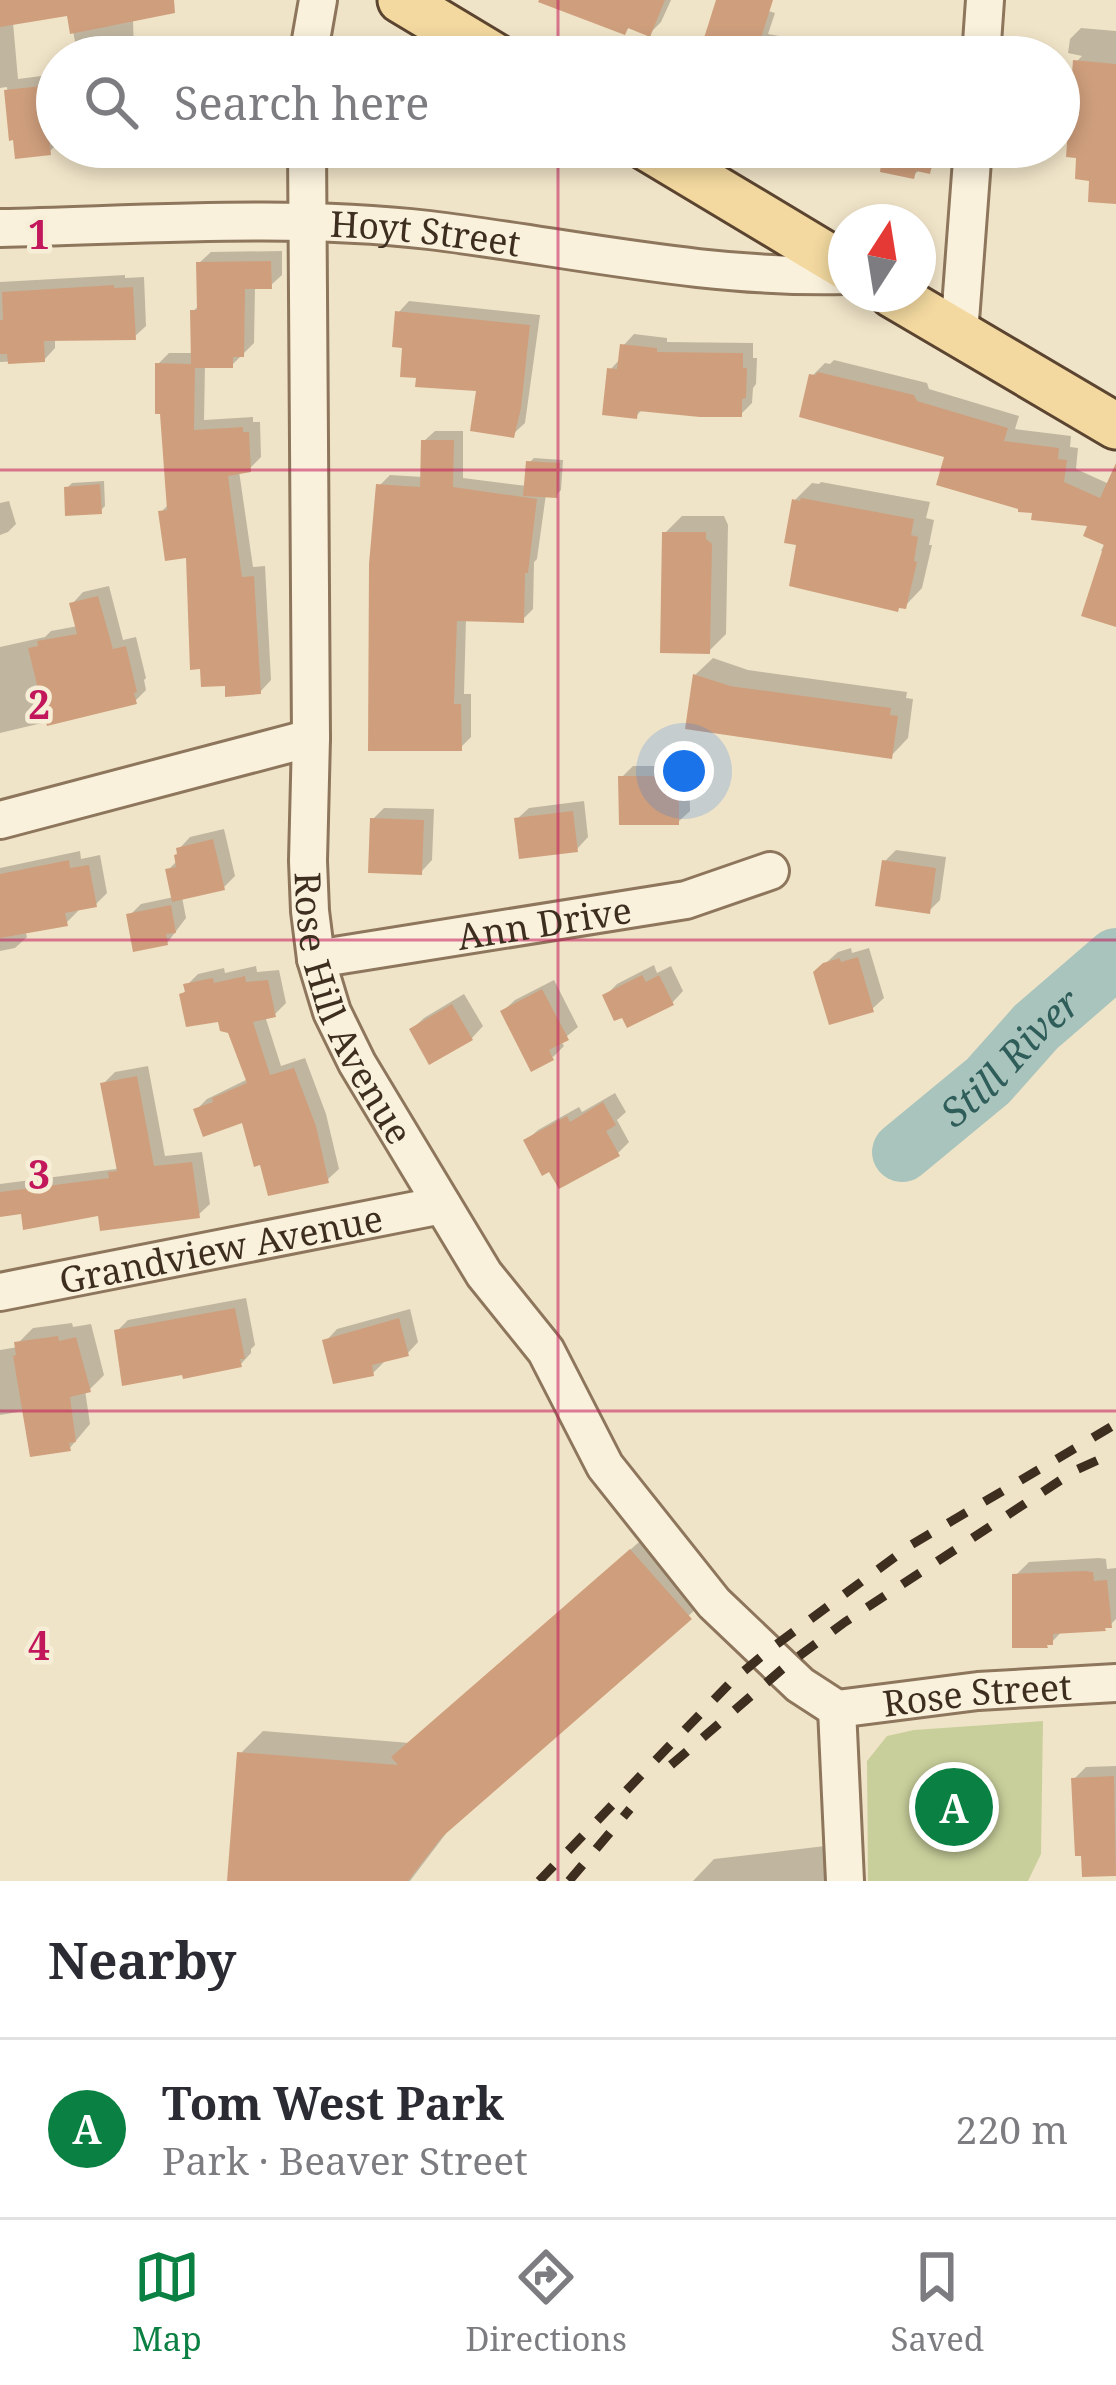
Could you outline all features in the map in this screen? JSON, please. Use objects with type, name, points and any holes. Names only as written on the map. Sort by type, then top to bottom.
[{"type":"main road","points":[[401,0],[461,36]]},
{"type":"main road","points":[[680,168],[828,260]]},
{"type":"main road","points":[[922,312],[1116,426]]},
{"type":"street","points":[[312,36],[318,0]]},
{"type":"street","points":[[982,36],[985,0]]},
{"type":"street","name":"Rose Hill Avenue","points":[[307,168],[308,861],[316,959],[332,1012],[356,1063],[484,1274],[546,1351],[604,1466],[714,1603],[800,1685],[837,1709]]},
{"type":"street","points":[[959,334],[972,168]]},
{"type":"street","name":"Hoyt Street","points":[[0,228],[306,222],[426,230],[755,274],[828,273]]},
{"type":"street","points":[[0,820],[311,738]]},
{"type":"street","name":"Ann Drive","points":[[316,959],[686,899],[770,871]]},
{"type":"street","name":"Grandview Avenue","points":[[0,1292],[442,1205]]},
{"type":"street","name":"Rose Street","points":[[837,1709],[978,1691],[1116,1683]]},
{"type":"street","points":[[837,1709],[845,1881]]},
{"type":"green space","points":[[1043,1721],[1041,1854],[1028,1881],[868,1881],[867,1761],[887,1736]]},
{"type":"building","points":[[0,0],[174,0],[175,13],[70,34],[67,16],[0,27]]},
{"type":"building","points":[[665,0],[650,36],[628,28],[625,35],[538,2]]},
{"type":"building","points":[[716,0],[773,0],[762,36],[705,36]]},
{"type":"building","points":[[1080,61],[1116,64],[1116,204],[1088,202],[1089,181],[1075,179],[1076,168],[1080,168]]},
{"type":"building","points":[[36,87],[36,157],[15,159],[4,90]]},
{"type":"building","points":[[880,168],[931,168],[930,174],[916,171],[914,179],[880,172]]},
{"type":"building","points":[[271,261],[272,289],[245,289],[244,357],[233,357],[233,368],[195,368],[194,430],[243,427],[243,432],[249,432],[251,472],[228,476],[242,577],[254,576],[261,694],[225,697],[225,686],[201,687],[200,669],[190,670],[186,558],[165,561],[158,511],[167,510],[160,414],[155,414],[155,363],[191,364],[190,310],[197,310],[196,262]]},
{"type":"building","points":[[133,287],[136,340],[44,341],[45,362],[8,364],[7,354],[0,354],[2,292]]},
{"type":"building","points":[[395,311],[530,325],[514,438],[470,431],[476,391],[415,387],[416,378],[400,377],[402,348],[392,347]]},
{"type":"building","points":[[620,344],[657,348],[657,352],[743,353],[743,368],[747,368],[742,417],[638,411],[637,419],[602,415],[607,368],[617,369]]},
{"type":"building","points":[[818,372],[914,395],[917,401],[1008,428],[1004,441],[1059,448],[1058,459],[1067,460],[1064,482],[1100,498],[1116,463],[1116,627],[1081,616],[1104,545],[1083,536],[1087,526],[1031,520],[1032,513],[936,485],[944,457],[799,417],[809,374]]},
{"type":"building","points":[[421,440],[454,440],[453,487],[537,499],[525,573],[524,623],[457,621],[454,704],[461,704],[462,751],[368,751],[369,564],[376,484],[420,487]]},
{"type":"building","points":[[526,461],[560,463],[557,498],[523,496]]},
{"type":"building","points":[[100,484],[102,514],[65,516],[64,487]]},
{"type":"building","points":[[792,499],[914,519],[911,535],[918,537],[917,562],[906,609],[898,612],[789,586],[796,545],[784,543]]},
{"type":"building","points":[[662,532],[706,532],[712,544],[710,654],[660,653]]},
{"type":"building","points":[[98,596],[113,649],[126,646],[137,704],[47,726],[28,648],[38,646],[37,641],[77,634],[69,603]]},
{"type":"building","points":[[693,674],[730,686],[891,708],[890,715],[898,716],[892,759],[685,729]]},
{"type":"building","points":[[618,776],[679,776],[679,825],[619,825]]},
{"type":"building","points":[[573,811],[578,852],[519,859],[514,818]]},
{"type":"building","points":[[370,818],[424,820],[422,875],[368,873]]},
{"type":"building","points":[[213,839],[225,890],[172,902],[165,869],[176,867],[176,848]]},
{"type":"building","points":[[69,860],[70,868],[89,865],[97,907],[65,913],[68,926],[0,938],[0,874]]},
{"type":"building","points":[[882,860],[936,868],[930,914],[875,906]]},
{"type":"building","points":[[171,905],[176,933],[166,934],[168,945],[133,952],[126,914]]},
{"type":"building","points":[[858,957],[874,1012],[829,1025],[813,972],[823,963]]},
{"type":"building","points":[[642,975],[646,982],[659,975],[674,1005],[627,1028],[622,1018],[614,1021],[602,995]]},
{"type":"building","points":[[245,976],[246,982],[268,980],[276,1017],[253,1022],[270,1075],[294,1068],[316,1126],[329,1183],[268,1196],[242,1123],[203,1137],[193,1109],[247,1083],[228,1033],[220,1031],[218,1022],[186,1027],[179,994],[185,992],[183,984]]},
{"type":"building","points":[[542,989],[569,1040],[549,1050],[554,1060],[531,1072],[500,1011]]},
{"type":"building","points":[[452,1004],[473,1040],[429,1065],[409,1029]]},
{"type":"building","points":[[137,1076],[154,1166],[192,1162],[200,1218],[100,1231],[98,1216],[23,1230],[21,1214],[0,1217],[0,1192],[109,1178],[108,1172],[117,1171],[100,1083]]},
{"type":"building","points":[[603,1102],[616,1125],[606,1131],[620,1156],[559,1189],[549,1172],[542,1176],[523,1140],[567,1116],[570,1122]]},
{"type":"building","points":[[235,1308],[245,1359],[240,1359],[242,1367],[122,1386],[114,1330]]},
{"type":"building","points":[[399,1318],[409,1356],[372,1365],[374,1376],[333,1384],[322,1340]]},
{"type":"building","points":[[58,1336],[59,1341],[76,1337],[91,1392],[70,1397],[76,1442],[69,1443],[71,1451],[30,1457],[14,1342]]},
{"type":"building","points":[[630,1549],[692,1619],[442,1837],[408,1881],[227,1881],[237,1752],[398,1765],[391,1757]]},
{"type":"building","points":[[1093,1572],[1094,1581],[1107,1580],[1112,1628],[1053,1634],[1053,1645],[1048,1648],[1012,1648],[1012,1574]]},
{"type":"building","points":[[1114,1776],[1116,1876],[1082,1877],[1081,1856],[1075,1856],[1071,1778]]},
{"type":"waterway","name":"Still River","points":[[902,1152],[988,1081],[1036,1027],[1116,958]]},
{"type":"railway","points":[[539,1881],[732,1681],[769,1650],[911,1545],[1116,1424]]},
{"type":"railway","points":[[671,1765],[787,1665],[845,1622],[1076,1470],[1116,1452]]},
{"type":"railway","points":[[569,1881],[630,1809]]},
{"type":"place","name":"Tom West Park","points":[[954,1807]]}]
